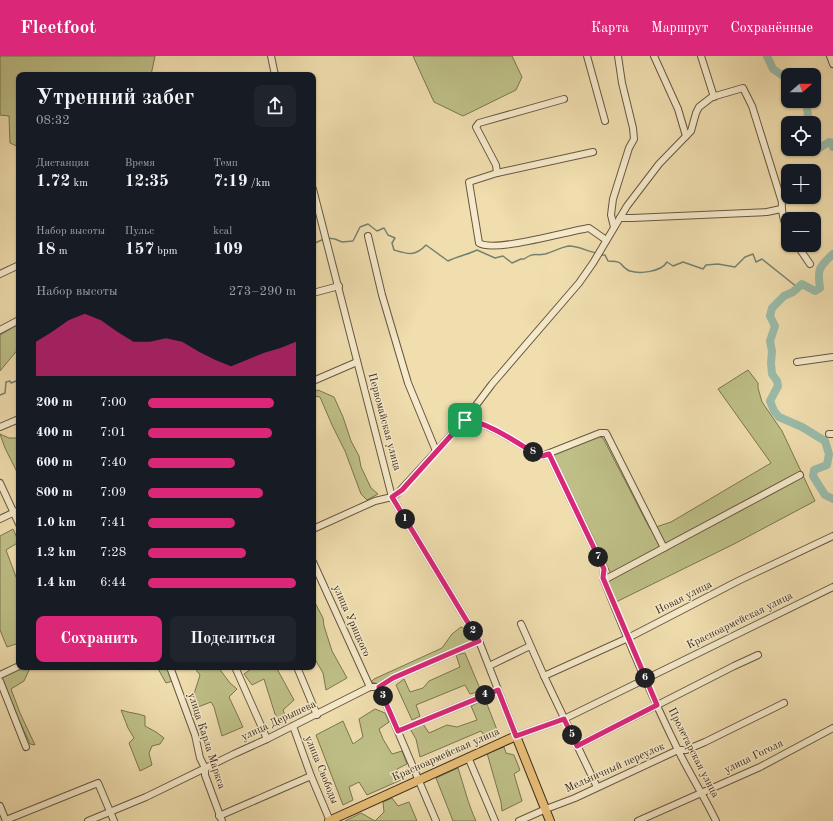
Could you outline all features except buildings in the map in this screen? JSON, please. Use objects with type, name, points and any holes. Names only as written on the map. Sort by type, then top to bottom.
[{"type":"main road","name":"Красноармейская улица","points":[[330,821],[419,779],[516,736]]},
{"type":"main road","name":"Первомайская улица","points":[[516,736],[550,821]]},
{"type":"street","points":[[271,56],[274,72]]},
{"type":"street","points":[[587,56],[605,121]]},
{"type":"street","points":[[614,226],[611,215],[613,199],[629,148],[634,139],[633,128],[622,84],[618,56]]},
{"type":"street","points":[[654,56],[678,109],[686,136]]},
{"type":"street","points":[[701,56],[714,97]]},
{"type":"street","points":[[831,56],[833,64]]},
{"type":"street","points":[[316,528],[375,501],[392,497],[402,490],[465,420],[492,384],[579,283],[594,263],[614,226],[627,206],[659,164],[691,130],[696,113],[703,103],[714,97],[742,88],[746,93],[752,106],[781,198],[782,212]]},
{"type":"street","points":[[497,173],[496,165],[476,127],[479,123],[564,98]]},
{"type":"street","points":[[594,152],[497,173],[469,182],[479,243],[481,244],[487,246],[509,244],[589,228],[606,240]]},
{"type":"street","name":"Первомайская улица","points":[[316,200],[392,497],[479,641],[516,736]]},
{"type":"street","points":[[620,218],[767,212],[781,209]]},
{"type":"street","points":[[368,236],[382,294],[408,383],[436,451]]},
{"type":"street","points":[[802,252],[810,264]]},
{"type":"street","points":[[0,274],[16,266]]},
{"type":"street","points":[[316,292],[339,286]]},
{"type":"street","points":[[0,330],[16,322]]},
{"type":"street","points":[[797,362],[833,358]]},
{"type":"street","points":[[316,380],[357,362]]},
{"type":"street","points":[[0,427],[16,420]]},
{"type":"street","points":[[465,420],[472,420],[482,423],[534,453],[542,456],[600,433],[606,433],[664,548]]},
{"type":"street","name":"Пролетарская улица","points":[[549,454],[604,569],[604,580],[645,679],[678,750],[716,821]]},
{"type":"street","points":[[604,580],[800,475]]},
{"type":"street","points":[[0,483],[16,511],[0,519]]},
{"type":"street","name":"Новая улица","points":[[544,676],[628,638],[738,581],[833,536]]},
{"type":"street","name":"улица Урицкого","points":[[316,569],[370,688]]},
{"type":"street","name":"Красноармейская улица","points":[[516,736],[564,719],[833,587]]},
{"type":"street","points":[[521,624],[597,787]]},
{"type":"street","name":"улица Дерышева","points":[[88,821],[146,797],[370,688],[379,687],[393,678],[479,641]]},
{"type":"street","points":[[489,666],[530,646]]},
{"type":"street","points":[[577,746],[758,655]]},
{"type":"street","points":[[0,675],[16,667]]},
{"type":"street","name":"улица Карла Маркса","points":[[171,670],[195,735],[200,758],[205,768],[205,775],[220,818]]},
{"type":"street","points":[[236,670],[267,739]]},
{"type":"street","points":[[298,670],[317,715]]},
{"type":"street","points":[[0,681],[26,746]]},
{"type":"street","points":[[379,687],[436,821]]},
{"type":"street","points":[[398,731],[498,690]]},
{"type":"street","name":"Мельничный переулок","points":[[519,821],[575,798],[678,750],[686,750],[705,742],[784,703]]},
{"type":"street","name":"улица Свободы","points":[[293,726],[311,776],[330,821]]},
{"type":"street","name":"улица Гоголя","points":[[638,821],[760,767],[833,728]]},
{"type":"street","points":[[468,757],[495,821]]},
{"type":"street","points":[[220,818],[311,776]]},
{"type":"street","points":[[1,810],[6,821],[98,782],[114,821]]},
{"type":"green space","points":[[0,56],[155,56],[152,72],[16,72],[16,146],[10,143],[9,116],[0,115]]},
{"type":"green space","points":[[413,56],[512,56],[522,77],[516,90],[463,116],[434,102]]},
{"type":"green space","points":[[16,326],[16,352],[0,371],[0,335]]},
{"type":"green space","points":[[748,370],[758,383],[762,402],[782,431],[815,501],[734,544],[616,602],[605,577],[611,574],[553,455],[598,436],[603,438],[650,529],[671,522],[771,463],[718,389]]},
{"type":"green space","points":[[318,390],[334,397],[351,441],[359,456],[361,467],[371,488],[378,494],[367,500],[361,494],[345,451],[320,397],[316,396],[316,391]]},
{"type":"green space","points":[[0,434],[9,438],[16,438],[16,470]]},
{"type":"green space","points":[[13,529],[16,536],[16,544],[6,550],[16,577],[16,644],[7,647],[0,630],[0,536]]},
{"type":"green space","points":[[316,605],[323,618],[332,651],[347,678],[326,690],[323,673],[316,661]]},
{"type":"green space","points":[[461,627],[469,631],[474,640],[403,671],[378,684],[371,682],[374,679],[442,648],[452,634]]},
{"type":"green space","points":[[465,653],[481,691],[470,694],[465,685],[416,705],[420,716],[412,720],[396,685],[404,679],[410,692],[423,688],[429,681],[460,667],[456,655]]},
{"type":"green space","points":[[19,670],[29,670],[24,681],[11,689],[35,745],[30,744],[2,678]]},
{"type":"green space","points":[[159,670],[168,670],[173,681],[166,683]]},
{"type":"green space","points":[[196,670],[220,670],[230,683],[237,689],[229,697],[243,727],[222,736],[214,707],[211,702],[198,707],[194,694],[200,675]]},
{"type":"green space","points":[[250,670],[278,670],[294,700],[283,710],[287,720],[281,724],[275,714],[264,679],[252,685],[244,674]]},
{"type":"green space","points":[[485,699],[499,735],[487,739],[481,731],[420,757],[416,739],[410,729],[423,724],[429,733],[447,725],[457,727],[477,720],[471,706]]},
{"type":"green space","points":[[375,709],[385,713],[389,722],[379,729],[383,739],[392,754],[402,751],[407,764],[397,769],[401,780],[367,795],[359,782],[349,787],[353,800],[343,805],[316,735],[343,721],[353,744],[363,737],[359,719]]},
{"type":"green space","points":[[121,710],[145,716],[145,726],[164,738],[160,744],[152,746],[149,753],[152,765],[140,771],[129,743],[134,738],[128,728]]},
{"type":"green space","points":[[504,747],[506,753],[514,755],[520,770],[514,774],[522,801],[502,811],[501,802],[487,753]]},
{"type":"green space","points":[[458,768],[468,802],[476,821],[453,821],[436,778]]},
{"type":"green space","points":[[392,798],[398,806],[409,802],[417,821],[375,821],[384,812],[383,802]]},
{"type":"green space","points":[[361,813],[375,821],[345,821]]},
{"type":"waterway","points":[[767,56],[773,69],[781,75]]},
{"type":"waterway","points":[[807,108],[808,116]]},
{"type":"waterway","points":[[821,147],[829,142],[832,143],[833,147]]},
{"type":"waterway","points":[[328,238],[342,242],[353,241],[360,227],[368,224],[377,231],[384,228],[388,235],[395,238],[392,243],[394,250],[411,254],[422,249],[426,245],[448,261],[477,250],[495,258],[503,256],[512,263],[532,255],[545,254],[569,246],[596,253]]},
{"type":"waterway","points":[[316,243],[324,239]]},
{"type":"waterway","points":[[601,255],[605,255],[608,261],[616,261],[629,270],[639,272],[655,270],[667,262],[673,266],[683,262],[703,269],[706,265],[718,264],[735,267],[745,257],[753,254],[756,262],[762,259],[797,287]]},
{"type":"waterway","points":[[833,254],[820,269],[820,288],[815,291],[802,284],[793,292],[784,296],[772,308],[770,316],[775,326],[770,341],[772,351],[772,374],[777,381],[778,386],[770,401],[774,411],[779,417],[802,427],[825,441],[829,454],[827,465],[814,470],[813,476],[825,495],[833,499]]},
{"type":"waterway","points":[[0,395],[5,393],[6,382],[10,381],[11,383],[16,381]]},
{"type":"route","points":[[465,420],[472,420],[482,423],[534,453],[542,456],[549,454],[604,569],[603,578],[657,705],[577,746],[564,719],[516,736],[498,690],[398,731],[379,687],[393,678],[479,641],[392,497],[402,490],[465,420]]}]
